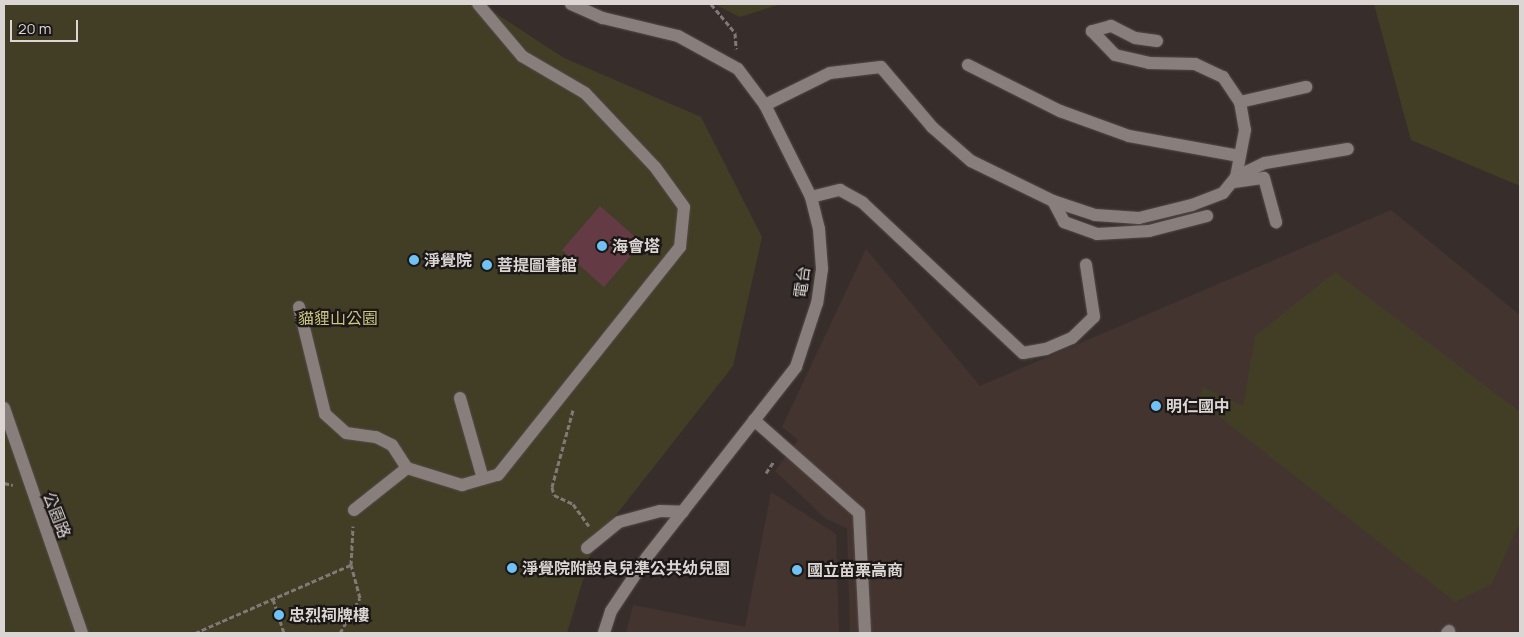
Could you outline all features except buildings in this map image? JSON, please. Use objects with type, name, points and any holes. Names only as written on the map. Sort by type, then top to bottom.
[{"type":"street","points":[[299,307],[324,414],[346,433],[376,438],[392,446],[407,468],[462,485],[498,475],[680,247],[684,207],[655,167],[585,93],[522,56],[478,4]]},
{"type":"street","name":"電台","points":[[571,4],[603,18],[678,36],[738,69],[765,105],[811,197],[819,230],[822,268],[817,303],[796,367],[647,556],[615,605],[604,633]]},
{"type":"street","points":[[765,105],[830,73],[881,67],[932,127],[971,161],[1053,201],[1095,215],[1139,218],[1200,202],[1223,193],[1233,180],[1245,130],[1240,102],[1223,77],[1195,64],[1150,63],[1115,55],[1092,30],[1110,26],[1135,38],[1157,41]]},
{"type":"street","points":[[968,65],[1060,110],[1129,136],[1239,156]]},
{"type":"street","points":[[1240,102],[1306,87]]},
{"type":"street","points":[[1233,180],[1265,163],[1348,149]]},
{"type":"street","points":[[1233,180],[1264,178],[1276,222]]},
{"type":"street","points":[[811,197],[840,190],[863,204],[1023,353],[1046,349],[1072,338],[1094,317],[1086,265]]},
{"type":"street","points":[[1053,201],[1064,222],[1097,234],[1149,231],[1207,216]]},
{"type":"street","points":[[460,398],[483,480]]},
{"type":"street","name":"公園路","points":[[4,408],[82,633]]},
{"type":"street","points":[[754,420],[859,513],[866,633]]},
{"type":"street","points":[[354,510],[407,468]]},
{"type":"street","points":[[587,548],[619,522],[660,510],[682,512]]},
{"type":"path","points":[[710,4],[735,33],[738,69]]},
{"type":"path","points":[[566,391],[576,400],[552,487],[554,495],[573,504],[589,526],[605,534]]},
{"type":"path","points":[[340,633],[360,598],[351,565],[354,510]]},
{"type":"path","points":[[195,633],[351,565]]},
{"type":"path","points":[[272,599],[284,633]]},
{"type":"shaded area","name":"明仁國中","points":[[1391,210],[1520,315],[1520,633],[850,633],[847,528],[826,519],[775,471],[798,440],[782,427],[866,249],[980,386]]},
{"type":"shaded area","name":"國立苗栗高商","points":[[771,492],[836,534],[839,633],[626,633],[633,605],[745,627]]},
{"type":"green space","name":"貓貍山公園","points":[[4,4],[481,4],[564,58],[701,117],[762,237],[733,366],[594,543],[567,633],[4,633]]},
{"type":"green space","points":[[714,4],[781,4],[740,17]]},
{"type":"green space","points":[[1374,4],[1520,4],[1520,186],[1411,140]]},
{"type":"green space","points":[[1335,272],[1520,412],[1520,522],[1492,584],[1455,602],[1198,400],[1203,387],[1243,406],[1255,336]]},
{"type":"place","name":"海會塔","points":[[602,246]]},
{"type":"place","name":"淨覺院","points":[[414,260]]},
{"type":"place","name":"菩提圖書館","points":[[487,265]]},
{"type":"place","name":"明仁國中","points":[[1156,406]]},
{"type":"place","name":"淨覺院附設良兒準公共幼兒園","points":[[512,568]]},
{"type":"place","name":"國立苗栗高商","points":[[797,570]]},
{"type":"place","name":"忠烈祠牌樓","points":[[279,615]]}]
